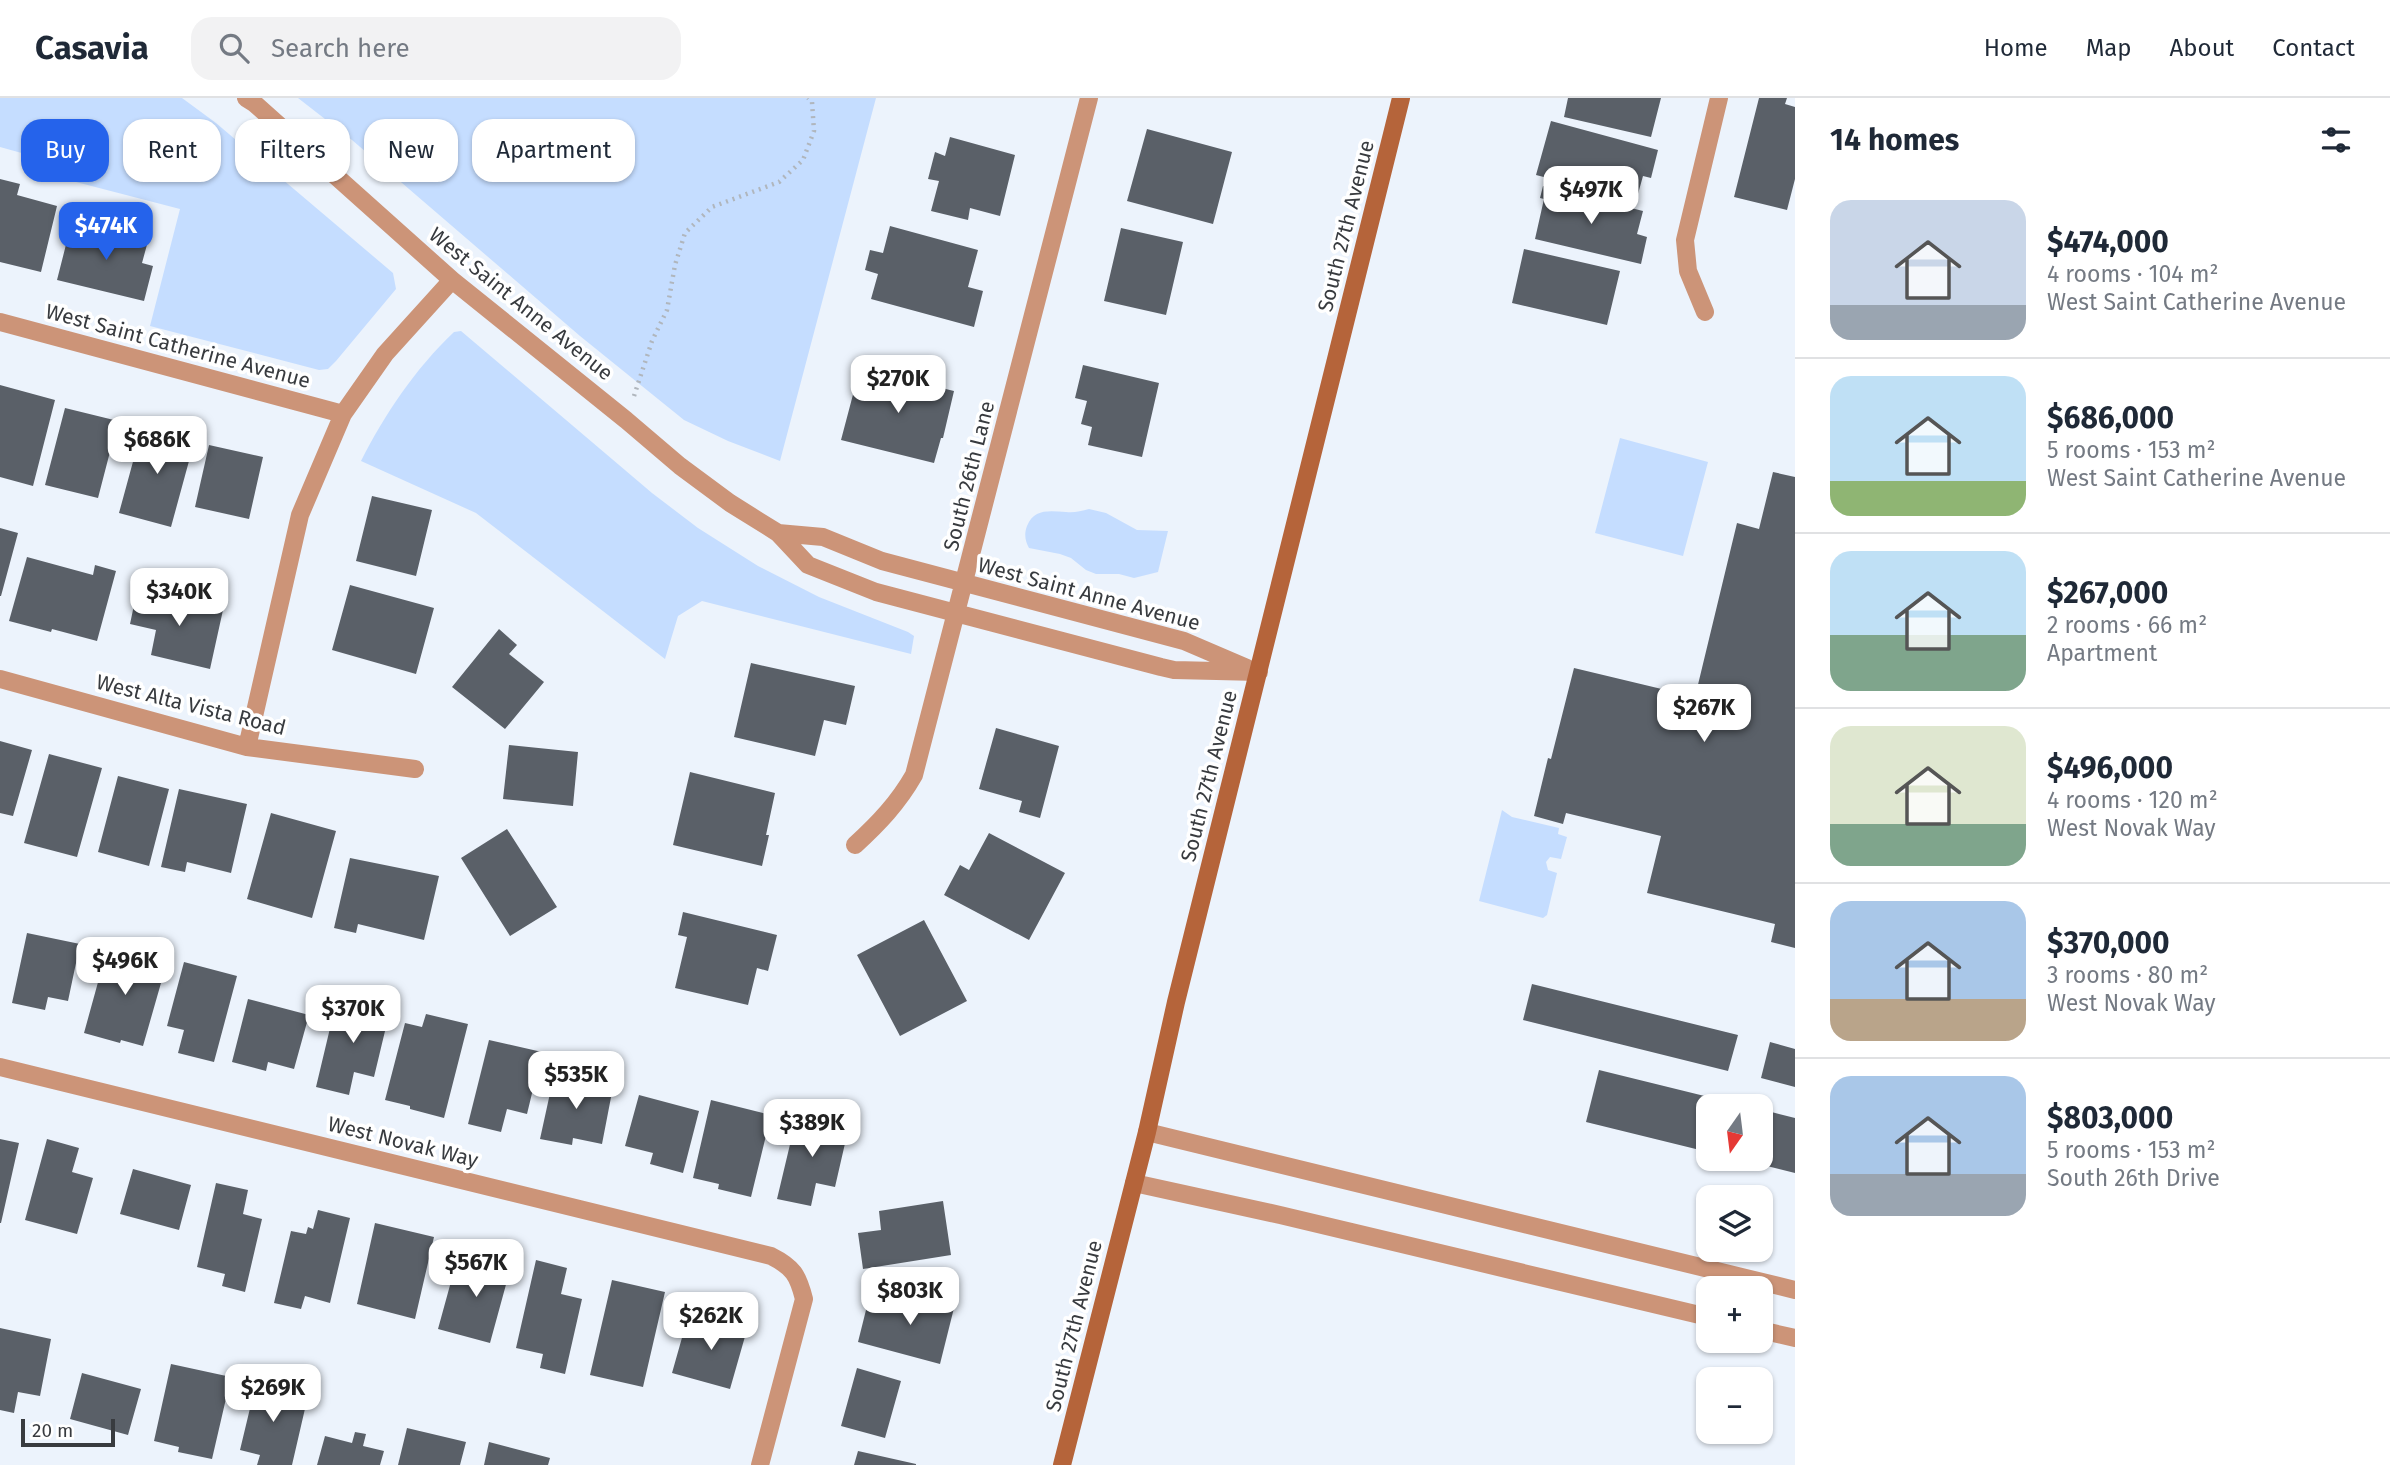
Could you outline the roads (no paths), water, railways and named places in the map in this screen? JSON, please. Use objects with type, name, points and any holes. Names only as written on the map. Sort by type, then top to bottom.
[{"type":"main road","name":"South 27th Avenue","points":[[1062,1465],[1147,1132],[1176,1002],[1401,98]]},
{"type":"street","name":"West Saint Anne Avenue","points":[[246,98],[452,280],[680,466],[730,503],[778,533],[808,565],[876,592],[1174,670],[1259,672]]},
{"type":"street","name":"South 26th Lane","points":[[855,845],[886,817],[914,775],[1089,98]]},
{"type":"street","points":[[1705,312],[1688,271],[1685,240],[1719,98]]},
{"type":"street","points":[[247,747],[300,515],[343,414],[385,354],[452,280]]},
{"type":"street","name":"West Saint Catherine Avenue","points":[[0,322],[343,414]]},
{"type":"street","name":"West Saint Anne Avenue","points":[[778,533],[823,537],[882,561],[1184,641],[1259,672]]},
{"type":"street","name":"West Alta Vista Road","points":[[0,679],[247,747],[415,769]]},
{"type":"street","name":"West Novak Way","points":[[0,1067],[771,1256],[792,1269],[804,1299],[761,1465]]},
{"type":"street","points":[[1147,1132],[1795,1290]]},
{"type":"street","points":[[1133,1183],[1696,1314]]},
{"type":"street","points":[[1773,1333],[1795,1338]]}]
